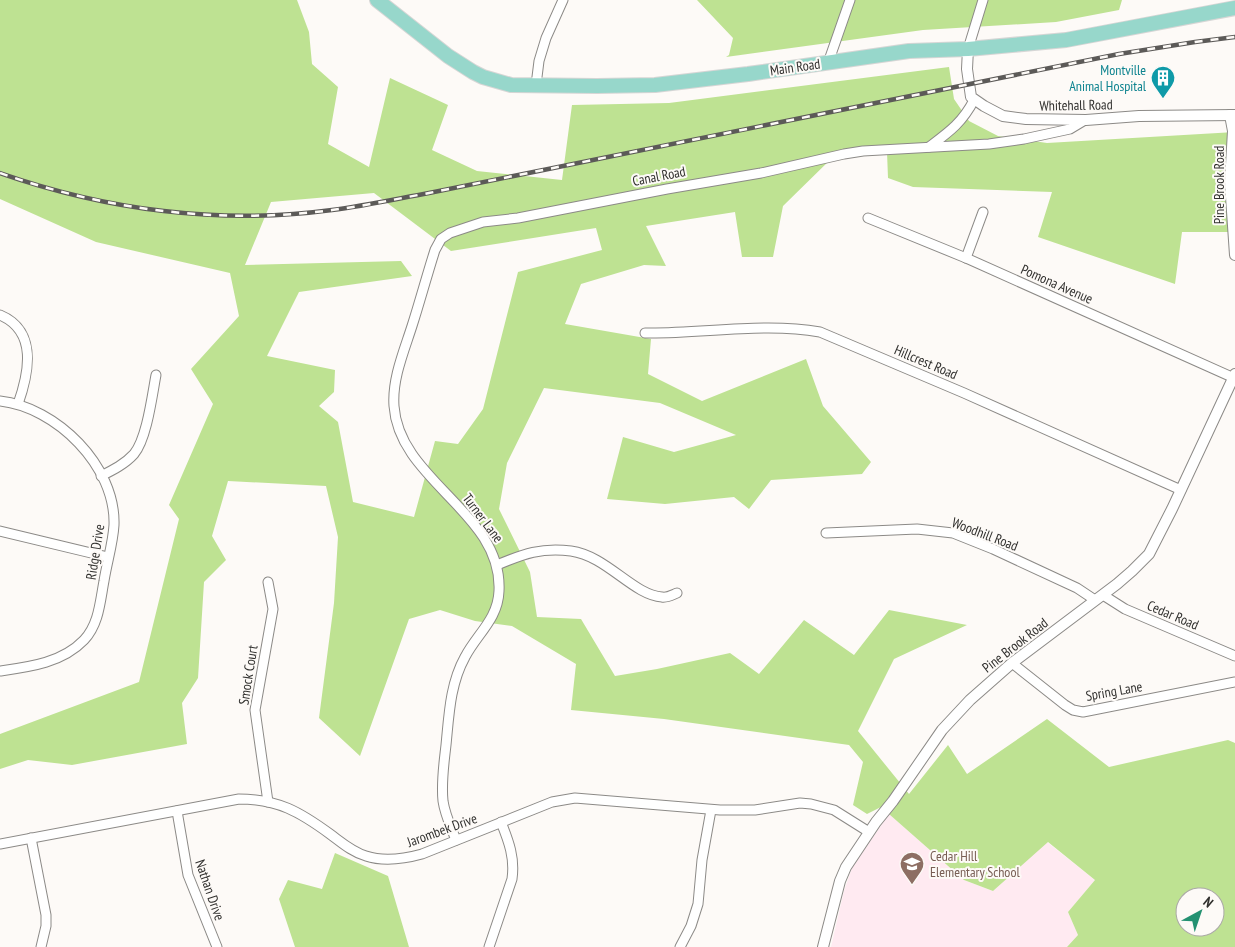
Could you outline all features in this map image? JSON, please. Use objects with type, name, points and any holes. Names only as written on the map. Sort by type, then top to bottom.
[{"type":"main road","name":"Main Road","points":[[377,0],[448,56],[473,72],[512,85],[655,85],[909,52],[968,49],[1066,40],[1235,8]]},
{"type":"street","points":[[536,85],[539,61],[546,38],[563,0]]},
{"type":"street","points":[[828,63],[850,0]]},
{"type":"street","points":[[929,147],[957,127],[968,113],[974,100],[967,69],[968,49],[983,0]]},
{"type":"street","name":"Whitehall Road","points":[[974,100],[1003,116],[1026,119],[1086,120],[1139,116],[1232,115]]},
{"type":"street","name":"Pine Brook Road","points":[[1232,115],[1230,182],[1235,255]]},
{"type":"street","name":"Canal Road","points":[[426,279],[435,250],[442,239],[450,233],[483,222],[518,218],[667,188],[761,174],[844,154],[990,144],[1024,139],[1070,129],[1086,120]]},
{"type":"street","points":[[966,258],[983,212]]},
{"type":"street","name":"Pomona Avenue","points":[[868,218],[966,258],[1234,376]]},
{"type":"street","name":"Turner Lane","points":[[426,279],[395,384],[396,419],[403,441],[409,451],[477,528],[490,548],[497,565],[499,592],[494,615],[464,658],[454,684],[442,790],[446,814],[456,840]]},
{"type":"street","points":[[0,315],[14,322],[24,336],[28,361],[27,372],[18,404]]},
{"type":"street","name":"Hillcrest Road","points":[[645,333],[772,328],[795,328],[820,332],[964,393],[1180,490]]},
{"type":"street","points":[[101,476],[123,464],[139,447],[156,375]]},
{"type":"street","name":"Pine Brook Road","points":[[823,947],[840,881],[853,855],[942,730],[957,712],[1012,663],[1132,572],[1149,554],[1234,376]]},
{"type":"street","name":"Ridge Drive","points":[[0,401],[32,409],[52,420],[71,434],[86,452],[101,476],[108,491],[114,525],[98,616],[84,641],[54,660],[43,664],[0,671]]},
{"type":"street","name":"Woodhill Road","points":[[826,533],[917,529],[954,533],[1099,597]]},
{"type":"street","points":[[0,531],[108,557]]},
{"type":"street","points":[[497,565],[524,553],[536,550],[559,549],[582,554],[603,563],[651,596],[665,598],[677,593]]},
{"type":"street","name":"Smock Court","points":[[268,582],[273,609],[256,710],[268,802]]},
{"type":"street","name":"Cedar Road","points":[[1099,597],[1235,656]]},
{"type":"street","name":"Spring Lane","points":[[1012,663],[1065,705],[1073,710],[1083,712],[1235,682]]},
{"type":"street","name":"Jarombek Drive","points":[[0,844],[239,799],[268,802],[296,811],[354,851],[376,859],[405,858],[422,854],[552,802],[574,798],[711,810],[755,810],[800,803],[812,804],[834,810],[869,832]]},
{"type":"street","points":[[680,947],[691,926],[698,904],[702,860],[711,810]]},
{"type":"street","name":"Nathan Drive","points":[[177,811],[188,875],[217,947]]},
{"type":"street","points":[[489,947],[514,868],[510,845],[501,822]]},
{"type":"street","points":[[31,838],[46,914],[45,932],[41,947]]},
{"type":"shaded area","name":"Cedar Hill Elementary School","points":[[889,814],[964,880],[993,891],[1047,842],[1095,880],[1068,912],[1078,935],[1067,947],[831,947],[844,891],[852,868]]},
{"type":"green space","points":[[0,0],[297,0],[309,32],[312,64],[338,87],[328,144],[369,167],[390,78],[448,105],[432,150],[477,171],[562,180],[572,105],[669,103],[949,67],[954,99],[969,121],[998,136],[1047,143],[1235,132],[1233,232],[1182,232],[1175,284],[1038,237],[1052,192],[913,187],[888,178],[887,152],[834,156],[783,206],[773,257],[742,257],[735,212],[646,226],[666,266],[644,265],[581,284],[565,324],[651,339],[648,374],[702,401],[806,359],[823,406],[871,462],[862,474],[771,480],[749,509],[734,497],[665,504],[607,499],[623,437],[674,452],[736,435],[660,403],[544,388],[507,463],[499,509],[530,572],[537,617],[581,619],[615,676],[730,653],[759,674],[804,620],[854,655],[889,610],[967,625],[894,659],[858,731],[909,794],[948,745],[967,774],[1047,719],[1109,767],[1228,740],[1235,743],[1235,947],[1067,947],[1078,935],[1068,912],[1095,880],[1048,842],[993,891],[964,880],[881,807],[867,814],[853,805],[863,762],[849,745],[664,719],[571,710],[576,664],[512,626],[475,621],[440,610],[409,619],[360,756],[319,718],[334,603],[338,537],[326,486],[228,481],[212,536],[226,560],[204,582],[198,678],[182,703],[187,744],[72,765],[28,760],[0,769],[0,734],[139,682],[179,519],[169,505],[213,404],[191,369],[239,316],[230,273],[96,242],[0,199]],"holes":[[[374,193],[451,251],[596,228],[602,250],[518,272],[483,409],[458,444],[435,441],[414,517],[353,502],[338,422],[319,406],[334,392],[335,370],[267,356],[299,292],[412,276],[401,261],[245,265],[271,202]]]},
{"type":"green space","points":[[697,0],[1122,0],[1119,10],[1056,22],[923,30],[726,57],[729,55],[733,38]]},
{"type":"green space","points":[[335,853],[388,876],[409,947],[295,947],[279,899],[288,880],[322,889]]},
{"type":"railway","points":[[0,173],[40,186],[81,196],[122,205],[164,211],[248,216],[332,210],[429,193],[1119,54],[1235,37]]},
{"type":"place","name":"Montville Animal Hospital","points":[[1163,99]]},
{"type":"place","name":"Cedar Hill Elementary School","points":[[912,885]]}]
